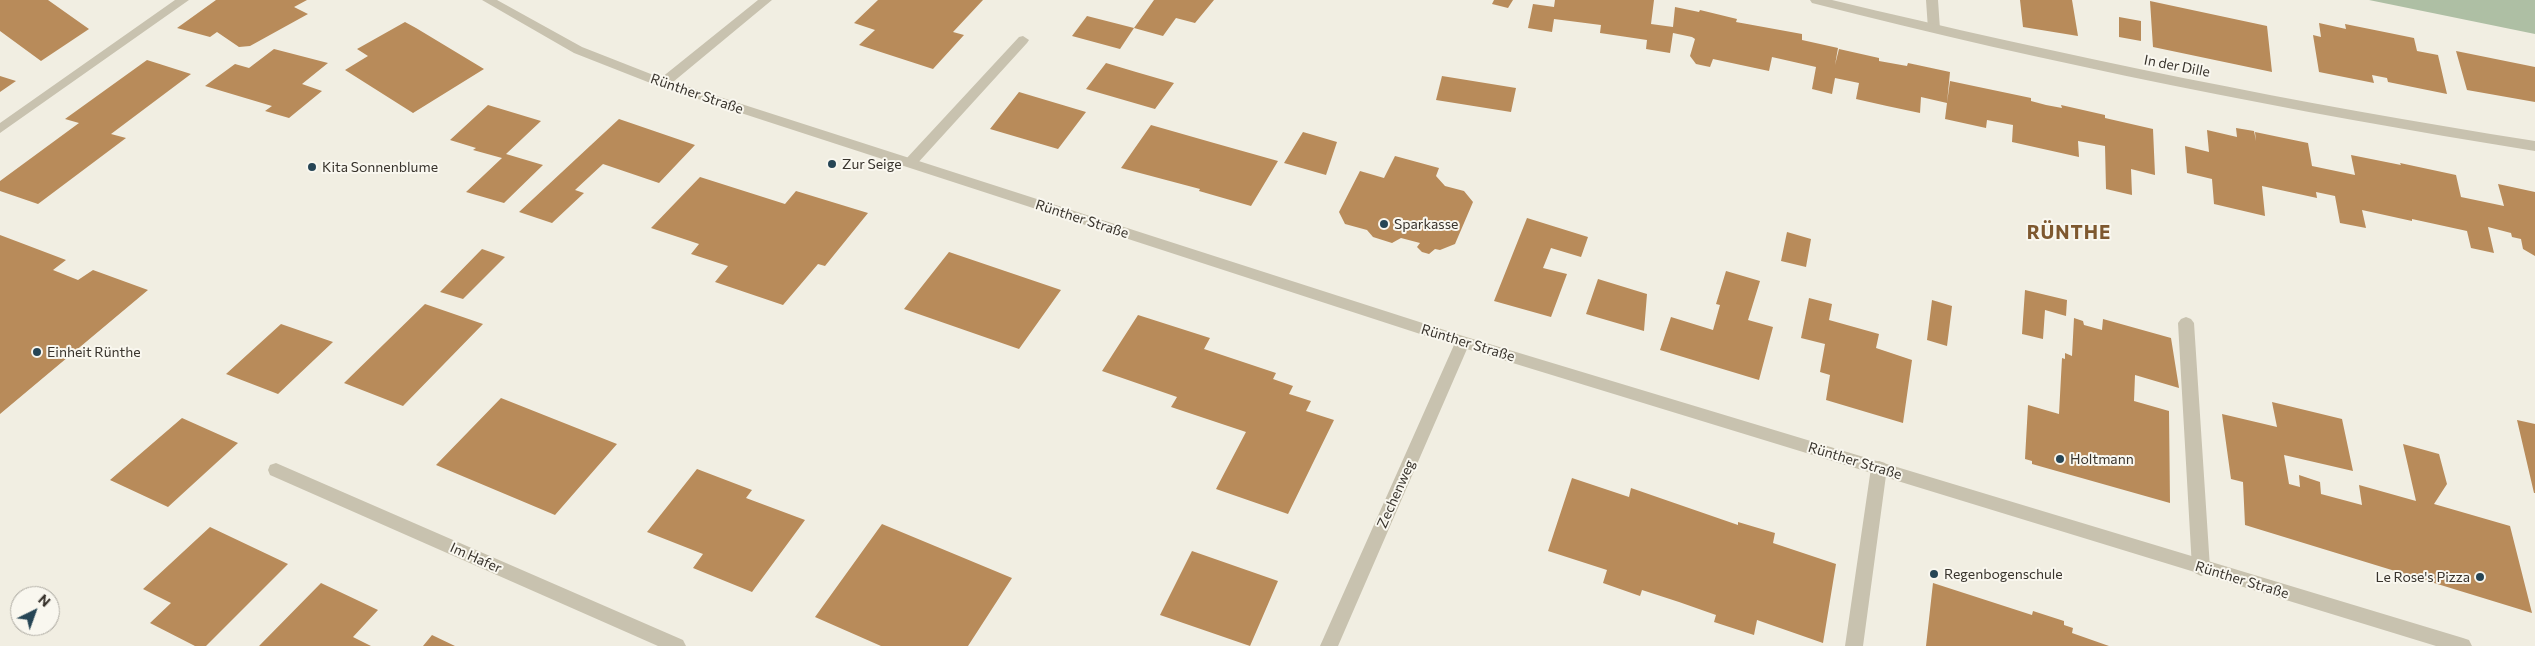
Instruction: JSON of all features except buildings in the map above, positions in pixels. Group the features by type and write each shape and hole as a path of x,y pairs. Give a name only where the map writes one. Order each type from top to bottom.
{"street":[{"path":"0,129 183,0"},
{"name":"Rünther Straße","path":"488,0 578,50 663,83 1463,342 2201,568 2463,646"},
{"path":"663,83 766,0"},
{"name":"In der Dille","path":"1816,0 1934,29 2164,79 2417,128 2535,146"},
{"path":"1932,0 1934,29"},
{"path":"910,163 1023,40"},
{"path":"2186,323 2201,568"},
{"name":"Zechenweg","path":"1330,646 1463,342"},
{"path":"1854,646 1879,468"},
{"name":"Im Hafer","path":"276,470 677,646"}],"green space":[{"path":"2369,0 2535,0 2535,34"}],"place":[{"name":"Zur Seige","path":"832,164"},
{"name":"Kita Sonnenblume","path":"312,167"},
{"name":"Sparkasse","path":"1384,224"},
{"name":"Einheit Rünthe","path":"37,352"},
{"name":"Holtmann","path":"2060,459"},
{"name":"Regenbogenschule","path":"1934,574"},
{"name":"Le Rose's Pizza","path":"2480,577"}],"district":[{"name":"RÜNTHE","path":"2069,233"}]}
